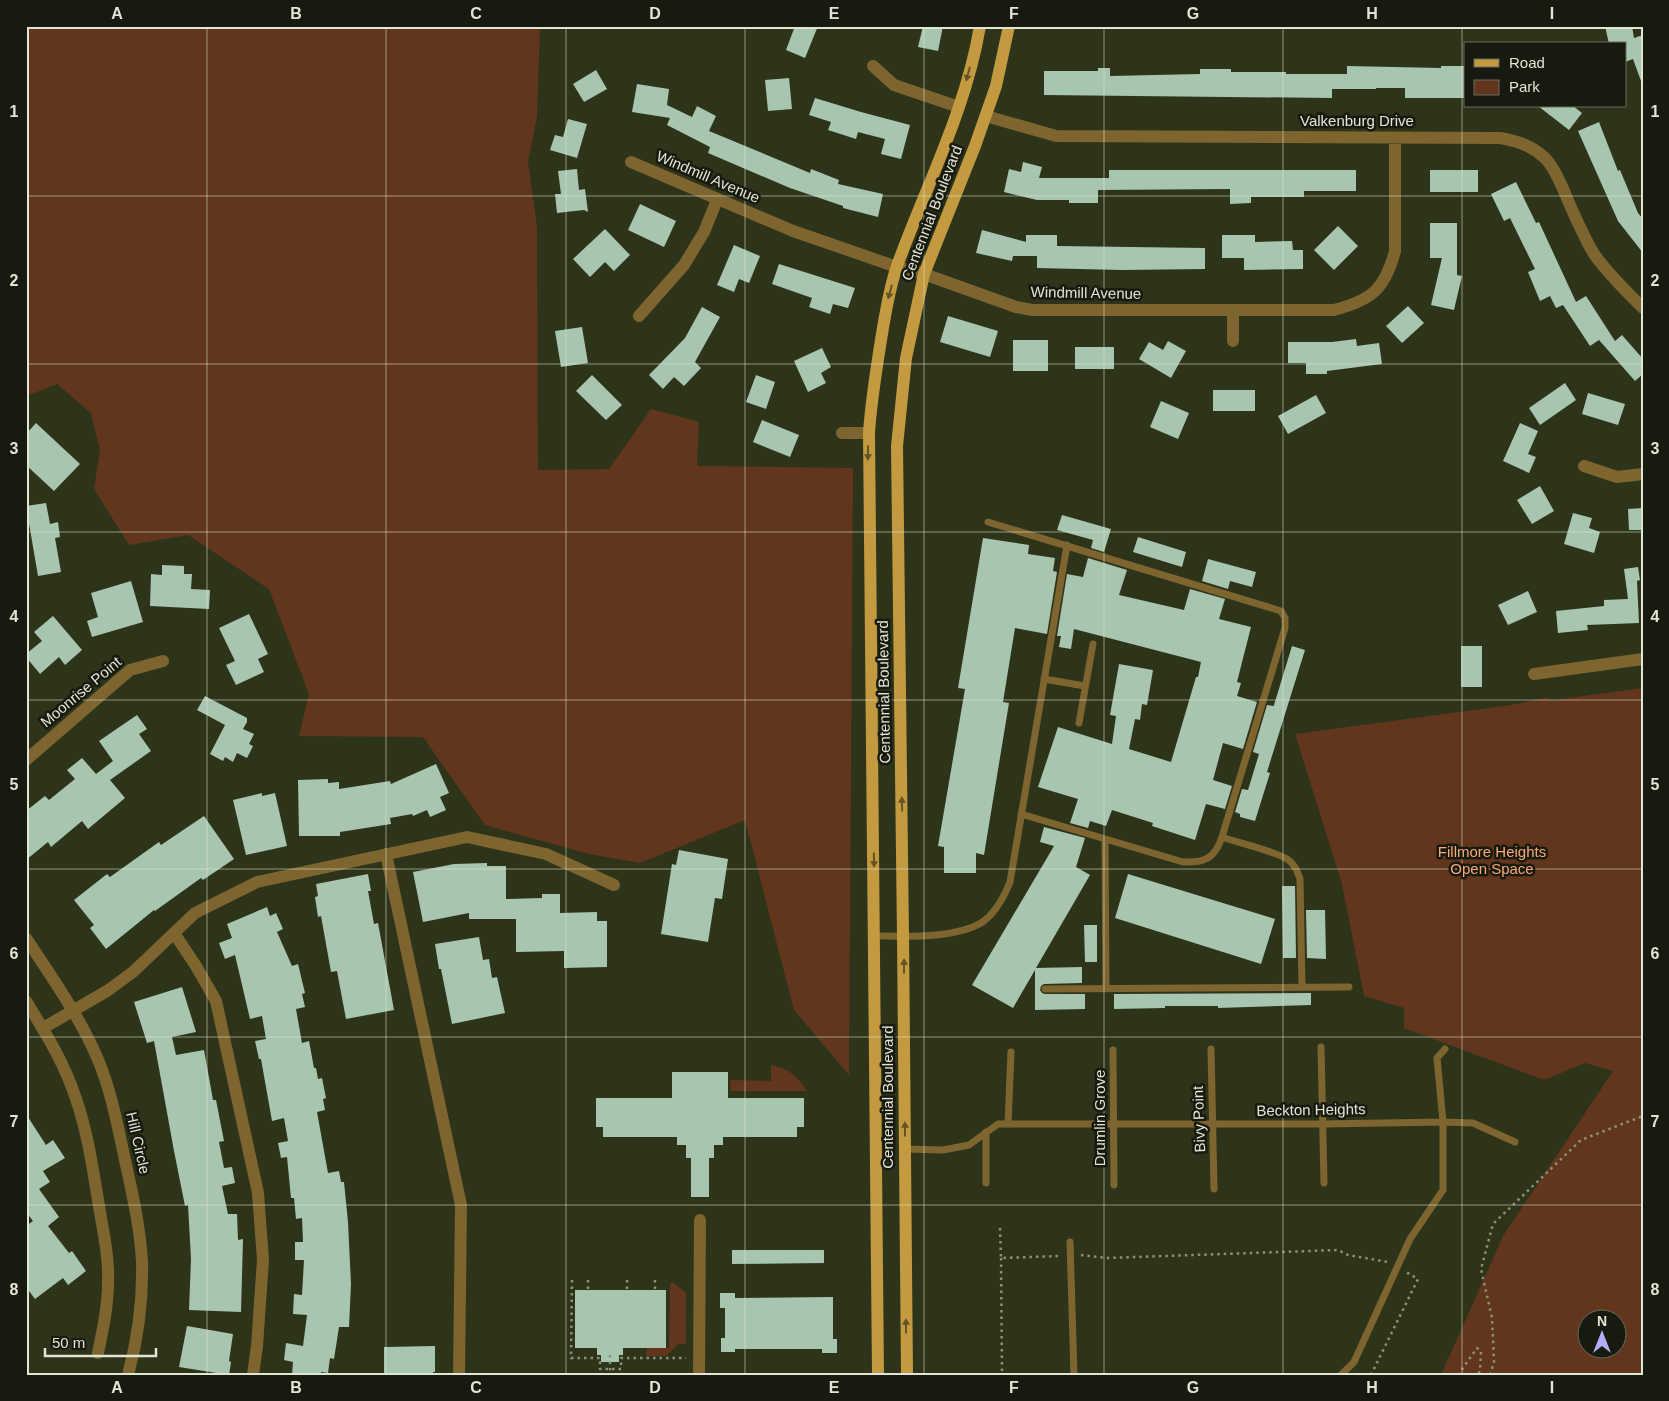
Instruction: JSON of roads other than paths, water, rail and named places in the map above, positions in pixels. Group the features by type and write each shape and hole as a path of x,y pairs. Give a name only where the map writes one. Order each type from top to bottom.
{"main road":[{"name":"Centennial Boulevard","path":"878,1375 869,433 885,314 897,267 939,164 959,107 980,26"},
{"name":"Centennial Boulevard","path":"907,1375 897,446 906,358 924,274 986,116 996,86 1009,26"}],"street":[{"path":"873,66 894,86 959,107"},
{"name":"Valkenburg Drive","path":"986,116 1056,136 1500,138 1518,141 1532,148 1546,159 1555,171 1594,254 1607,271 1643,308"},
{"name":"Windmill Avenue","path":"631,162 792,231 897,267 924,274 1016,307 1032,310 1334,310 1352,305 1368,296 1382,284 1390,269 1395,251 1395,138"},
{"path":"639,316 684,265 704,232 716,200"},
{"path":"1233,341 1234,310"},
{"path":"842,433 869,433"},
{"path":"1584,466 1617,477 1643,474"},
{"path":"1534,674 1643,659"},
{"name":"Moonrise Point","path":"26,760 130,670 163,661"},
{"path":"42,1028 107,991 133,972 195,914 257,882 467,837 546,854 614,885"},
{"path":"386,854 461,1205 459,1375"},
{"path":"174,933 216,1001 258,1193 263,1260 253,1375"},
{"name":"Hill Circle","path":"26,938 72,1010 93,1048 109,1090 133,1195 142,1262 142,1292 134,1352 128,1375"},
{"path":"26,1000 68,1078 76,1099 95,1183 105,1243 108,1280 107,1306 98,1353"},
{"path":"699,1375 700,1220"}],"lane":[{"path":"988,522 1281,611 1285,618 1285,628 1222,838 1218,849 1211,856 1194,863 1183,862 1021,814"},
{"path":"875,936 947,933 966,929 982,922 991,914 1002,899 1010,882 1067,545"},
{"path":"1079,723 1093,644"},
{"path":"1044,679 1086,686"},
{"path":"1222,838 1287,859 1296,867 1300,879 1302,987"},
{"path":"1105,839 1106,989"},
{"path":"1044,989 1349,987"},
{"path":"1321,1047 1324,1183"},
{"name":"Bivy Point","path":"1211,1049 1214,1189"},
{"path":"1341,1375 1354,1362 1410,1239 1443,1190 1443,1122 1437,1058 1445,1049"},
{"name":"Drumlin Grove","path":"1113,1050 1114,1185"},
{"path":"1008,1124 1011,1052"},
{"name":"Beckton Heights","path":"905,1149 943,1150 968,1145 998,1124 1473,1123 1515,1142"},
{"path":"986,1132 986,1183"},
{"path":"1070,1242 1074,1375"}],"park label":[{"name":"Fillmore Heights Open Space","path":"1492,860"}]}
